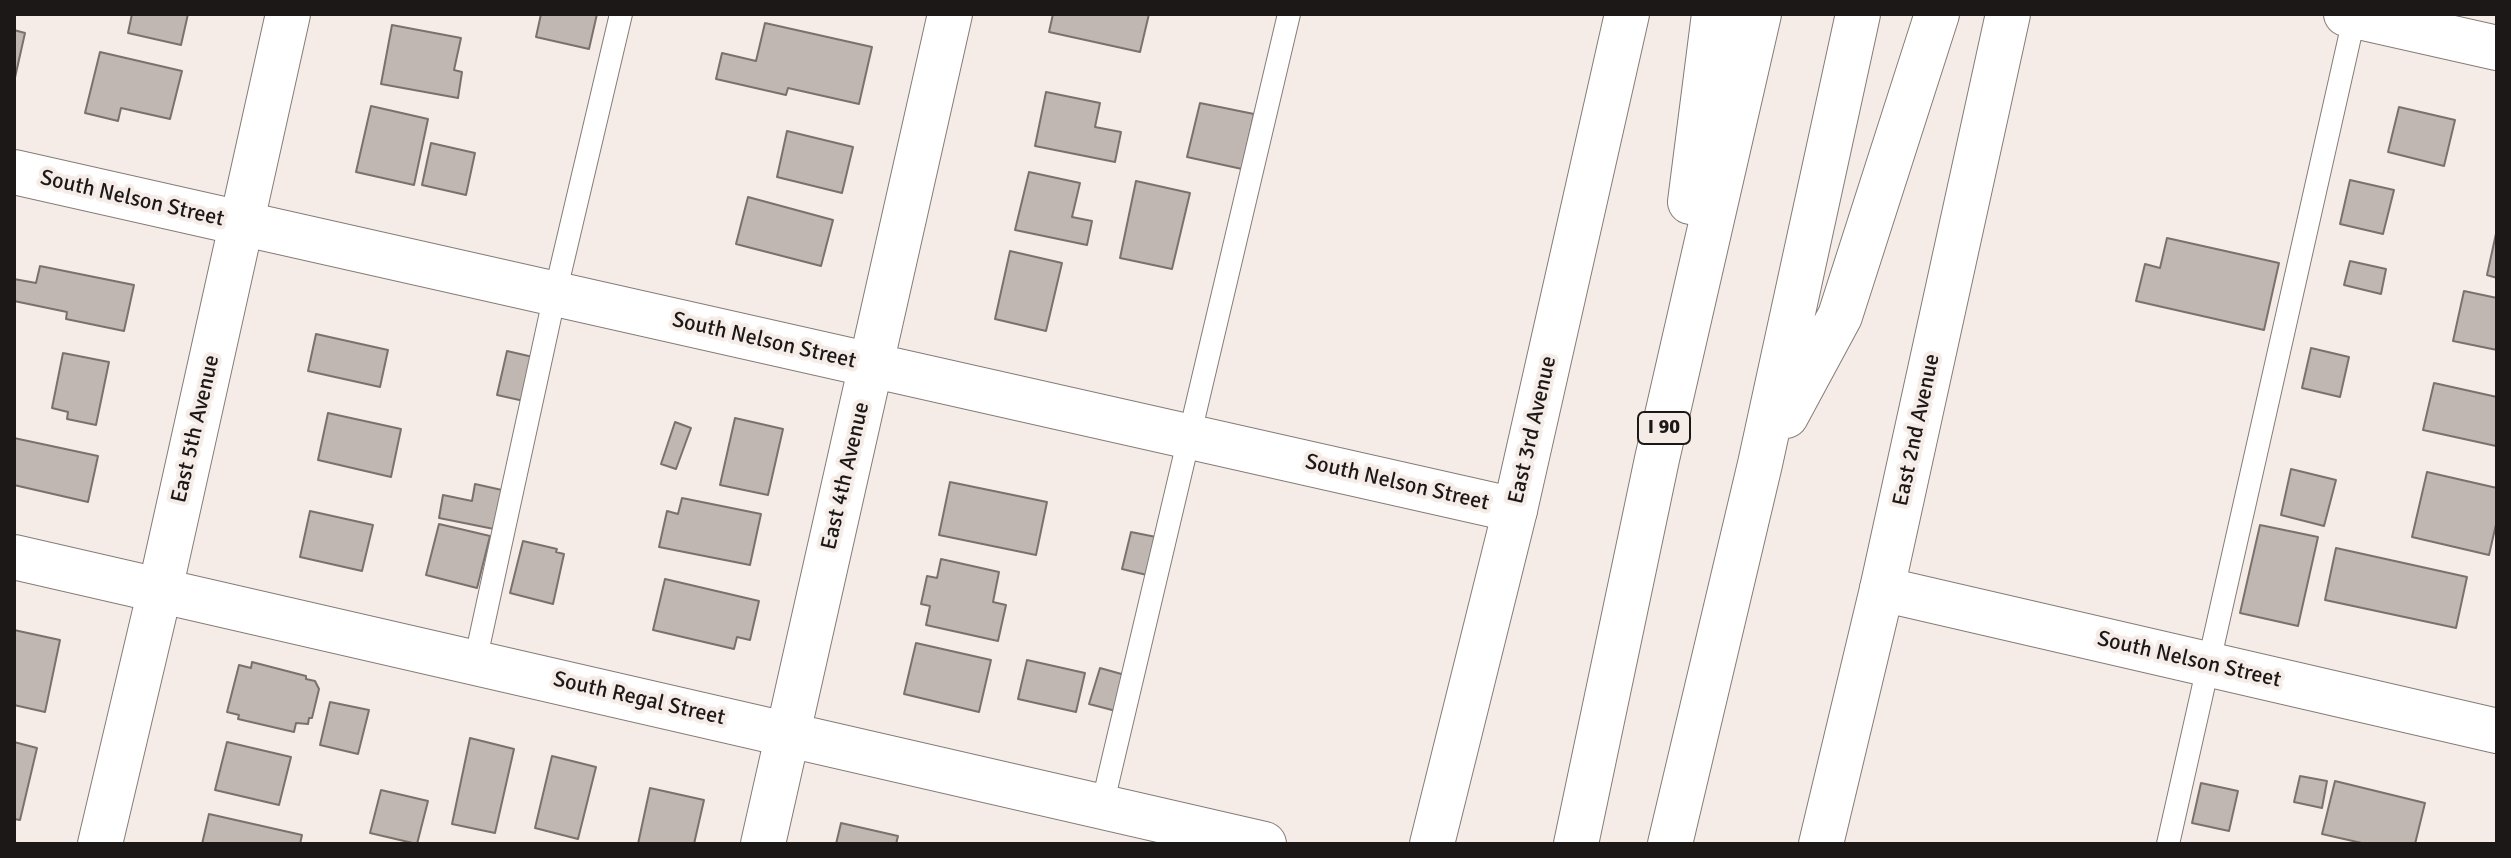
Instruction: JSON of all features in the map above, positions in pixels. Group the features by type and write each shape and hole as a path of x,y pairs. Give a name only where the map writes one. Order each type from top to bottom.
{"main road":[{"name":"East 5th Avenue","path":"100,844 160,590 288,14"},
{"name":"East 4th Avenue","path":"763,844 950,14"},
{"name":"East 3rd Avenue","path":"1432,844 1515,510 1627,14"},
{"path":"1657,459 1714,14"},
{"name":"I 90","path":"1576,844 1657,459 1759,14"},
{"path":"1670,844 1760,464 1858,14"},
{"path":"1760,464 1840,316 1937,14"},
{"name":"East 2nd Avenue","path":"1821,844 1882,589 2008,14"},
{"path":"2352,15 2497,48"},
{"name":"South Nelson Street","path":"14,172 1515,510"},
{"name":"South Regal Street","path":"14,557 1264,844"},
{"name":"South Nelson Street","path":"1882,589 2497,731"}],"lane":[{"path":"475,662 555,294 621,14"},
{"path":"1102,806 1289,14"},
{"path":"2168,844 2352,15"}],"building":[{"path":"132,14 188,14 181,45 128,33"},
{"path":"541,14 597,14 589,49 536,37"},
{"path":"1053,14 1149,14 1140,52 1049,32"},
{"path":"765,23 872,47 859,104 788,88 786,95 716,79 722,53 756,61"},
{"path":"392,25 461,38 454,70 462,72 458,98 381,84"},
{"path":"14,30 25,33 14,82"},
{"path":"100,52 182,71 170,119 121,108 118,121 85,113"},
{"path":"1046,92 1100,103 1095,127 1121,132 1115,162 1035,146"},
{"path":"1200,103 1254,114 1242,169 1187,157"},
{"path":"371,106 428,119 414,185 356,172"},
{"path":"2399,107 2455,120 2444,166 2388,152"},
{"path":"787,131 853,147 842,193 777,177"},
{"path":"431,143 475,153 466,195 422,185"},
{"path":"1029,172 1080,183 1072,217 1092,221 1087,245 1015,230"},
{"path":"2350,180 2394,190 2383,234 2340,224"},
{"path":"1136,181 1190,193 1172,269 1120,258"},
{"path":"748,197 833,220 821,266 736,244"},
{"path":"2497,229 2497,278 2487,275"},
{"path":"2167,238 2279,263 2264,330 2136,301 2145,264 2160,268"},
{"path":"1010,251 1062,263 1046,331 995,319"},
{"path":"2350,261 2386,269 2381,294 2344,285"},
{"path":"40,266 134,285 124,331 66,319 67,312 14,301 14,279 36,283"},
{"path":"2464,291 2497,298 2497,350 2453,341"},
{"path":"316,334 388,350 380,387 308,371"},
{"path":"2311,348 2349,357 2340,397 2302,388"},
{"path":"507,351 533,357 524,401 497,395"},
{"path":"63,353 109,362 96,425 67,419 68,412 52,408"},
{"path":"2434,383 2497,397 2496,446 2423,430"},
{"path":"328,413 401,429 391,477 318,460"},
{"path":"735,418 783,429 768,495 720,485"},
{"path":"675,422 691,428 676,469 661,464"},
{"path":"14,438 98,456 88,502 14,485"},
{"path":"2291,469 2336,480 2324,526 2281,515"},
{"path":"2427,472 2497,488 2497,520 2489,555 2412,537"},
{"path":"950,482 1047,502 1036,555 939,535"},
{"path":"475,484 502,490 494,529 439,518 443,495 472,501"},
{"path":"682,498 761,514 750,565 659,547 667,511 678,514"},
{"path":"310,511 373,525 362,571 300,557"},
{"path":"439,524 490,536 477,588 426,575"},
{"path":"2260,525 2318,537 2298,626 2240,613"},
{"path":"1131,532 1161,538 1151,576 1122,569"},
{"path":"523,541 557,549 556,552 564,554 553,604 510,593"},
{"path":"2336,548 2467,577 2456,628 2325,600"},
{"path":"941,559 999,572 993,602 1006,605 998,641 926,625 930,606 921,604 927,576 937,578"},
{"path":"665,579 759,601 750,640 737,637 734,649 653,630"},
{"path":"14,630 60,640 45,712 14,705"},
{"path":"916,643 991,660 979,712 904,694"},
{"path":"1027,660 1085,673 1076,712 1018,699"},
{"path":"252,662 315,681 319,689 308,724 296,723 294,732 238,719 239,715 227,712 239,665 251,668"},
{"path":"1100,668 1125,675 1116,711 1089,704"},
{"path":"330,702 369,710 358,754 320,745"},
{"path":"470,738 514,749 495,833 452,824"},
{"path":"14,742 37,748 20,820 14,819"},
{"path":"227,742 291,757 279,805 215,790"},
{"path":"552,756 596,767 578,839 535,828"},
{"path":"2300,776 2327,781 2322,808 2294,802"},
{"path":"2335,781 2425,803 2415,844 2366,844 2322,834"},
{"path":"2201,783 2238,791 2229,831 2192,823"},
{"path":"650,788 704,800 694,844 638,844"},
{"path":"381,790 428,801 417,844 370,833"},
{"path":"209,814 302,835 300,844 202,844"},
{"path":"841,823 898,836 896,844 836,844"}]}
